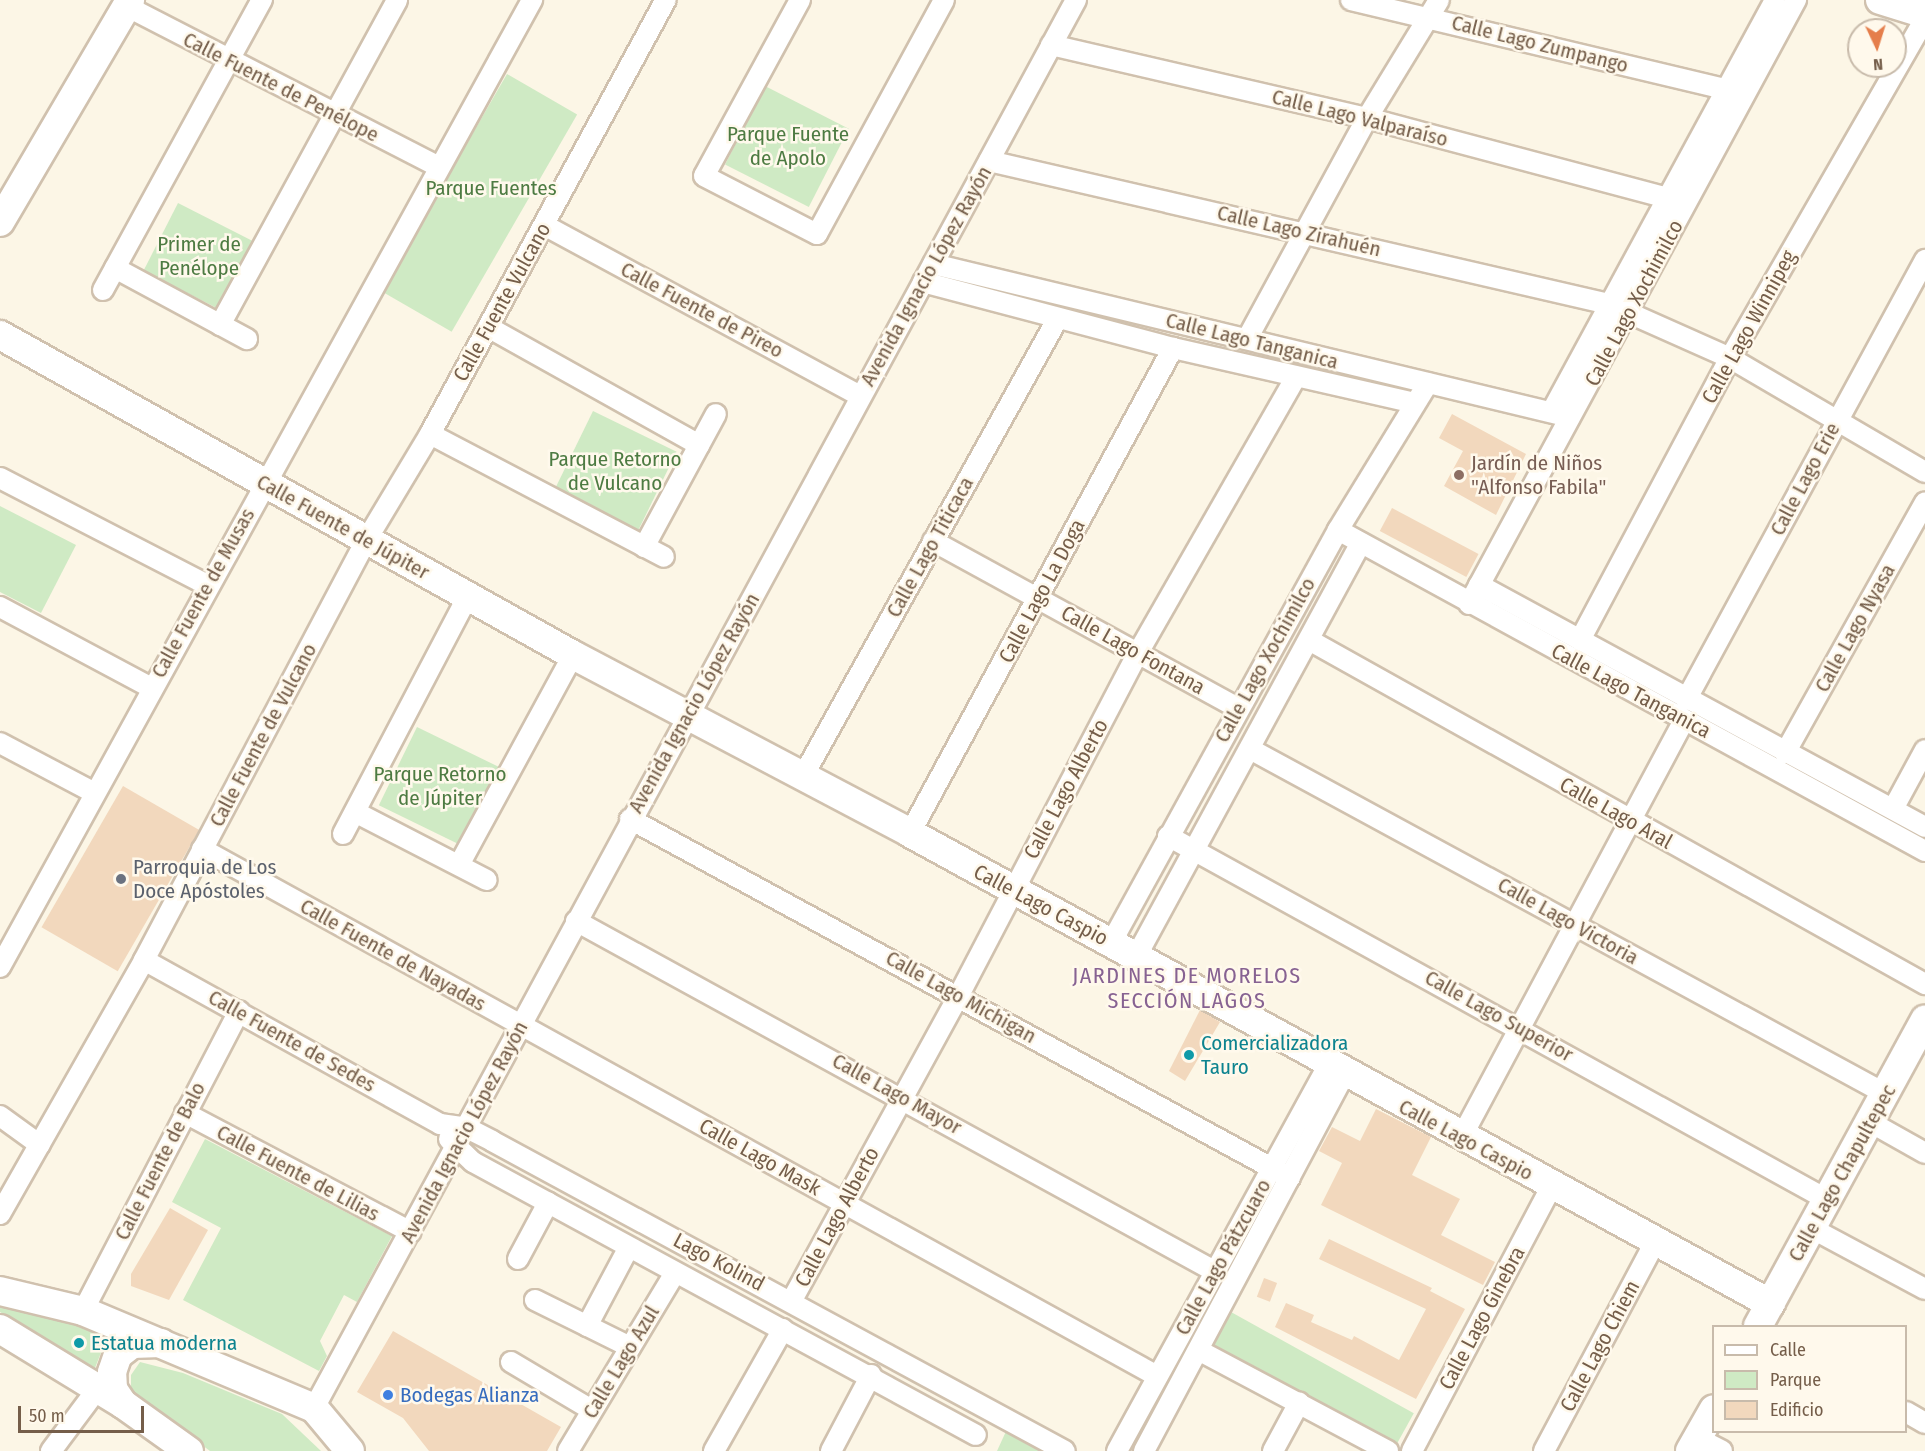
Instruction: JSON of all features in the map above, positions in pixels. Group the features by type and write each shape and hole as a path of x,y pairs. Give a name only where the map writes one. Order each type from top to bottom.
{"street":[{"path":"103,290 262,0"},
{"path":"220,325 332,113 397,0"},
{"name":"Calle Fuente de Musas","path":"0,968 437,166 532,0"},
{"name":"Calle Fuente Vulcano","path":"367,539 430,434 666,0"},
{"path":"800,0 704,176 817,234 944,0"},
{"name":"Avenida Ignacio López Rayón","path":"314,1408 456,1149 630,819 1076,0"},
{"name":"Calle Lago Zumpango","path":"1351,0 1728,90"},
{"path":"1247,339 1367,118 1439,0"},
{"name":"Calle Lago Xochimilco","path":"1469,604 1562,413 1609,304 1728,90 1775,0"},
{"name":"Calle Lago Xochimilco","path":"1562,413 1629,313 1796,0"},
{"path":"1880,0 1925,14"},
{"path":"1,216 128,3"},
{"name":"Calle Fuente de Penélope","path":"128,3 228,62 437,166"},
{"name":"Calle Lago Winnipeg","path":"1580,640 1730,358 1925,19"},
{"name":"Calle Lago Valparaíso","path":"1051,45 1367,118 1668,198"},
{"name":"Calle Lago Zirahuén","path":"989,161 1609,304"},
{"name":"Calle Fuente de Pireo","path":"544,225 860,396"},
{"name":"Calle Lago Erie","path":"1461,1138 1630,822 1685,710 1836,421 1925,260"},
{"name":"Calle Lago Tanganica","path":"933,264 1562,413"},
{"path":"115,268 247,339"},
{"name":"Calle Lago Tanganica","path":"923,282 1173,348 1415,403"},
{"path":"1629,313 1730,358 1925,472"},
{"path":"1144,340 1153,317"},
{"name":"Calle Lago Titicaca","path":"803,776 1058,318"},
{"path":"488,327 699,445"},
{"name":"Calle Fuente de Júpiter","path":"0,336 573,655 688,715"},
{"name":"Calle Lago La Doga","path":"910,833 1173,348"},
{"name":"Calle Lago Alberto","path":"792,1299 959,995 1139,651 1296,377"},
{"name":"Calle Lago Xochimilco","path":"1111,943 1238,708 1338,530 1428,383"},
{"path":"644,547 716,414"},
{"path":"430,434 664,557"},
{"path":"0,478 207,585"},
{"name":"Calle Lago Nyasa","path":"1785,753 1925,503"},
{"name":"Calle Lago Tanganica","path":"1338,530 1469,604 1685,710 1785,753 1925,827"},
{"name":"Calle Fuente de Vulcano","path":"0,1214 144,960 367,539"},
{"name":"Calle Lago Fontana","path":"933,541 1139,651 1238,708"},
{"name":"Calle Lago Xochimilco","path":"1137,957 1361,543"},
{"name":"Calle Lago Tanganica","path":"1479,585 1580,640 1685,710 1925,851"},
{"path":"343,834 468,596"},
{"path":"0,607 152,688"},
{"name":"Calle Lago Aral","path":"1309,640 1630,822 1925,984"},
{"path":"459,865 573,655"},
{"name":"Calle Lago Caspio","path":"688,715 1137,957 1461,1138 1656,1240 1765,1315"},
{"path":"0,743 95,793"},
{"name":"Calle Lago Victoria","path":"1250,749 1886,1094"},
{"path":"1893,809 1925,750"},
{"path":"355,812 487,880"},
{"name":"Calle Lago Michigan","path":"630,819 959,995 1290,1178"},
{"name":"Calle Lago Superior","path":"1168,836 1520,1027 1828,1200"},
{"name":"Calle Fuente de Nayadas","path":"202,849 521,1025"},
{"name":"Calle Lago Mayor","path":"576,921 903,1097 1216,1272"},
{"name":"Calle Fuente de Sedes","path":"144,960 440,1124 467,1128"},
{"name":"Calle Fuente de Balo","path":"83,1311 238,1011"},
{"name":"Calle Lago Chapultepec","path":"1765,1315 1925,1020"},
{"name":"Calle Lago Mask","path":"521,1025 1157,1376"},
{"name":"Calle Lago Pátzcuaro","path":"1117,1451 1272,1168 1337,1068"},
{"name":"Calle Lago Pátzcuaro","path":"1144,1451 1200,1351 1290,1178 1337,1068"},
{"name":"Calle Fuente de Lilias","path":"185,1113 411,1232"},
{"path":"0,1116 40,1145"},
{"path":"1870,1122 1925,1153"},
{"name":"Calle Fuente de Sedes","path":"440,1124 456,1149"},
{"name":"Lago Kolind","path":"467,1128 742,1275 792,1299 1065,1451"},
{"name":"Lago Kolind","path":"456,1149 675,1273 871,1375 972,1443"},
{"name":"Calle Lago Ginebra","path":"1412,1451 1551,1185"},
{"path":"518,1259 548,1203"},
{"path":"1242,1223 1262,1232"},
{"path":"1811,1228 1925,1289"},
{"name":"Calle Lago Chiem","path":"1544,1451 1656,1240"},
{"path":"587,1326 629,1247"},
{"name":"Calle Lago Azul","path":"568,1451 675,1273"},
{"path":"728,1300 742,1275"},
{"path":"0,1291 83,1311 314,1408 350,1451"},
{"path":"535,1300 630,1347"},
{"path":"0,1329 123,1404 189,1451"},
{"path":"714,1451 783,1329"},
{"path":"123,1404 113,1389 112,1372 118,1355 132,1344 166,1344"},
{"path":"1200,1351 1388,1451"},
{"path":"511,1362 592,1410"},
{"path":"831,1451 871,1375"},
{"path":"51,1451 98,1388"},
{"path":"1273,1451 1299,1404"},
{"path":"972,1443 988,1410"},
{"path":"1703,1447 1712,1413"},
{"path":"1907,1413 1925,1423"}],"green space":[{"name":"Parque Fuentes","path":"507,74 577,114 452,332 382,291"},
{"name":"Parque Fuente de Apolo","path":"765,86 849,129 809,207 725,164"},
{"name":"Primer de Penélope","path":"178,203 255,242 220,310 143,271"},
{"name":"Parque Retorno de Vulcano","path":"593,411 677,452 638,531 554,490"},
{"path":"0,506 76,545 41,613 0,592"},
{"name":"Parque Retorno de Júpiter","path":"417,727 501,768 462,846 379,805"},
{"path":"205,1139 392,1236 357,1302 344,1295 320,1341 327,1356 319,1371 183,1300 221,1228 172,1202"},
{"path":"0,1303 121,1339 102,1350 95,1368 0,1312"},
{"path":"1231,1312 1414,1413 1395,1447 1213,1345"},
{"path":"140,1362 183,1373 282,1414 321,1451 210,1451 131,1392 131,1375"},
{"path":"1008,1427 1054,1451 997,1451"}],"building":[{"path":"1452,414 1526,454 1496,515 1444,486 1463,451 1439,438"},
{"path":"1392,508 1479,554 1466,577 1380,531"},
{"name":"Parroquia de Los Doce Apóstoles","path":"123,786 199,830 118,971 42,927"},
{"name":"Comercializadora Tauro","path":"1200,1010 1220,1022 1185,1081 1169,1071"},
{"path":"1376,1109 1431,1137 1412,1175 1460,1199 1441,1235 1495,1262 1483,1285 1321,1205 1342,1163 1319,1151 1332,1127 1360,1141"},
{"path":"170,1208 208,1230 169,1300 131,1286 131,1274"},
{"path":"1329,1239 1432,1288 1430,1291 1465,1309 1416,1399 1275,1327 1286,1303 1314,1315 1311,1322 1352,1340 1354,1336 1399,1360 1426,1309 1319,1259"},
{"path":"1264,1278 1277,1283 1270,1302 1257,1297"},
{"path":"393,1331 561,1427 547,1451 429,1451 403,1418 357,1392"}],"place":[{"name":"Jardín de Niños \"Alfonso Fabila\"","path":"1459,475"},
{"name":"Parroquia de Los Doce Apóstoles","path":"121,879"},
{"name":"Comercializadora Tauro","path":"1189,1055"},
{"name":"Estatua moderna","path":"79,1343"},
{"name":"Bodegas Alianza","path":"388,1395"}],"district":[{"name":"JARDINES DE MORELOS SECCIÓN LAGOS","path":"1187,988"}]}
